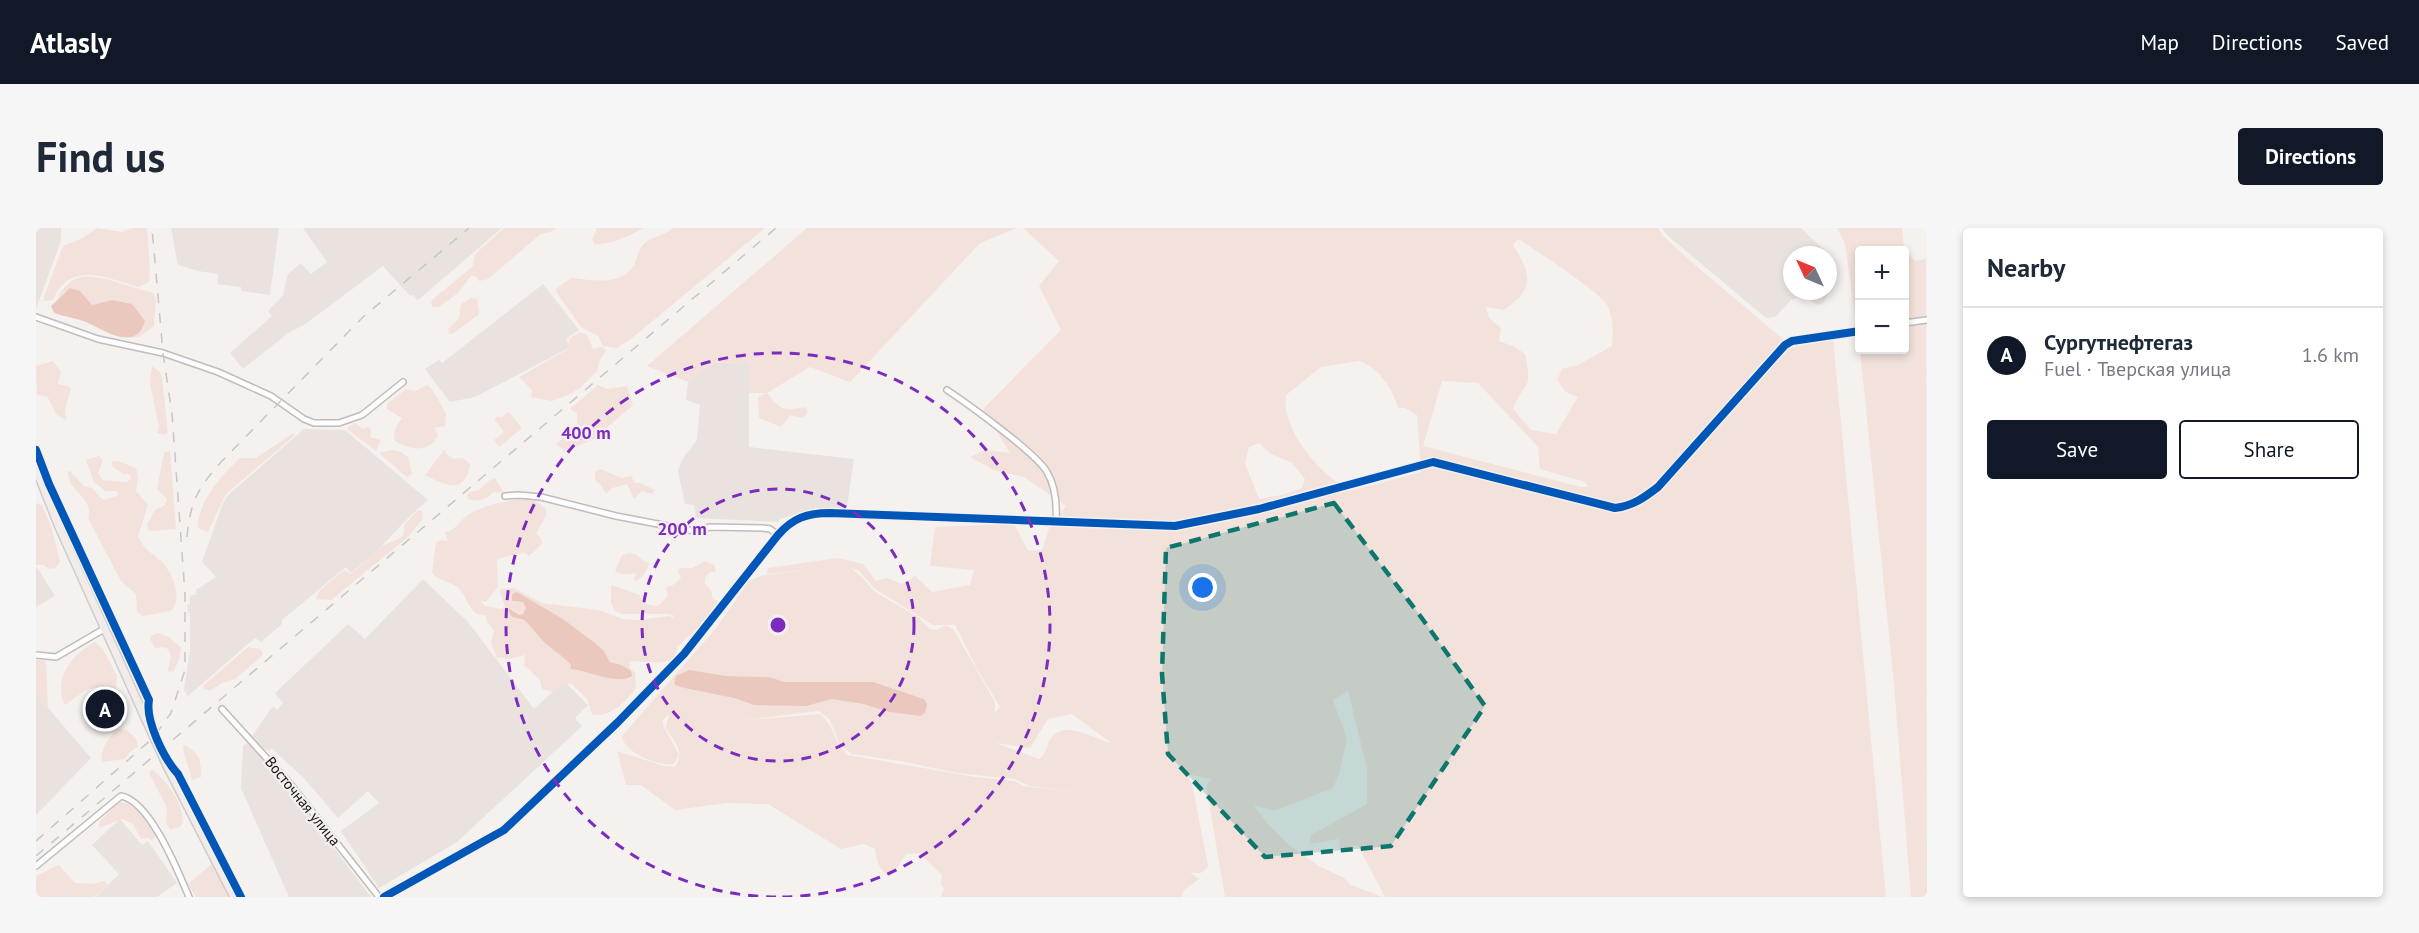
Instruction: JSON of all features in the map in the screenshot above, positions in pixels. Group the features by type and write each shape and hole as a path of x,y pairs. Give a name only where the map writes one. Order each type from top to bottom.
{"main road":[{"path":"36,469 104,629 168,768 234,897"}],"street":[{"path":"36,316 98,339 163,353 219,372 271,396 304,419 314,423 339,423 362,415 404,382"},
{"path":"1909,322 1927,320"},
{"path":"384,897 504,830 617,723 684,654 778,535 792,521 811,513 1155,526 1200,523 1433,462 1615,508 1623,507 1645,497 1658,487 1785,345 1792,341 1855,332"},
{"path":"947,390 1033,457 1046,471 1055,492 1056,521"},
{"path":"505,496 541,497 616,516 694,531 710,527 763,528 770,529 778,535"},
{"path":"36,655 56,657 104,629"},
{"name":"Восточная улица","path":"222,709 292,786 379,897"},
{"path":"36,866 121,796 135,802 147,816 179,873 189,897"}],"highlighted area":[{"path":"1334,503 1485,706 1391,846 1265,857 1168,754 1162,674 1166,548"}],"shaded area":[{"path":"36,228 61,228 61,241 36,309"},
{"path":"97,228 122,232 133,228 147,228 149,282 138,287 102,277 79,276 69,280 60,288 53,300 44,301 63,246 83,238"},
{"path":"171,228 279,228 270,295 241,291 241,287 217,284 218,274 178,265"},
{"path":"303,228 502,228 418,300 413,295 410,296 383,266 304,325 288,333 243,369 230,353 272,316 268,311 283,295 288,274 301,263 311,274 327,262"},
{"path":"504,228 556,228 541,234 488,279 479,281 475,276 471,276 458,293 439,307 433,307 432,300 473,266 475,254"},
{"path":"597,228 644,228 613,242 594,244 592,240"},
{"path":"673,228 765,228 631,339 617,348 603,346 598,336 581,327 556,289 571,278 612,280 626,274 632,268 645,243"},
{"path":"807,228 1017,228 980,243 850,382 810,367 767,393 781,408 804,407 808,410 806,416 802,418 790,415 781,427 759,418 758,398 765,393 749,393 749,362 711,363 688,382 647,366"},
{"path":"1023,228 1658,228 1663,236 1695,265 1792,347 1833,339 1886,897 1385,897 1357,844 1340,853 1339,839 1310,844 1311,835 1367,804 1367,769 1348,691 1333,700 1347,739 1339,774 1333,788 1274,811 1254,805 1268,824 1290,846 1319,866 1344,878 1351,885 1383,897 1225,897 1206,785 1212,779 1187,774 1192,784 1208,866 1200,873 1190,872 1199,879 1183,891 1182,897 941,897 944,889 941,884 942,875 919,853 906,854 890,877 879,865 875,849 864,844 841,849 768,804 727,803 675,810 641,785 626,785 617,751 664,766 675,767 679,755 674,764 651,761 629,748 622,736 717,627 749,581 761,576 806,570 767,574 768,568 838,558 863,564 876,581 886,578 902,584 915,576 932,592 970,585 974,570 930,566 935,527 1014,524 1028,551 1042,550 1050,526 1066,506 1024,477 994,470 970,457 985,450 1010,453 983,409 1061,330 1039,286 1059,261","holes":["1518,239 1551,260 1602,299 1611,315 1612,346 1578,365 1562,369 1557,380 1566,392 1578,397 1556,434 1531,430 1513,409 1528,380 1525,354 1499,341 1501,328 1489,318 1486,307 1504,310 1521,295 1526,287 1524,264 1513,245","1359,361 1378,373 1392,393 1398,408 1405,408 1417,415 1421,472 1350,491 1320,468 1296,437 1286,409 1286,395 1321,367","1442,381 1478,383 1538,447 1540,469 1585,482 1588,487 1423,446","1259,443 1271,454 1292,463 1305,479 1302,488 1282,495 1259,499 1245,463 1249,447","851,568 859,571 875,589 933,625 946,625 936,630 930,629 919,618 874,591","946,625 955,625 1000,707 995,713 995,702 954,630","689,670 727,676 769,677 785,682 873,682 924,699 875,707 832,698 816,703 748,703 734,698","819,711 830,720 840,745 825,718 820,714 746,720","669,714 666,728 675,742 679,755 663,725 663,720","1072,714 1111,743 1080,732 1064,730 1051,738 1044,755 1039,759 996,743 1030,748 1048,719","840,745 852,754 957,773 1015,779 1029,786 1083,793 1023,786 1015,781 975,777 848,755"]},
{"path":"1662,228 1801,228 1820,246 1783,246 1783,300 1791,300 1775,317 1766,318 1667,235"},
{"path":"1837,228 1902,228 1904,246 1855,246 1855,317 1845,244"},
{"path":"1909,254 1915,261 1926,259 1927,897 1911,897 1894,684 1860,354 1909,354"},
{"path":"87,276 106,279 153,293 156,300 154,326 139,337 128,338 136,335 112,300 92,305 80,291 70,288 57,299 69,283"},
{"path":"543,284 579,330 566,339 571,347 475,397 450,402 425,369 439,360 442,363"},
{"path":"70,288 80,291 92,305 112,300 132,304 145,321 141,331 135,336 119,336 54,313 51,306"},
{"path":"472,298 477,299 479,314 454,333 449,334 448,329 459,318 461,304"},
{"path":"1809,300 1825,300 1818,305"},
{"path":"580,332 587,335 593,349 601,347 606,350 597,371 580,388 568,395 552,401 531,397 532,390 519,377 570,348 569,339"},
{"path":"53,361 61,372 58,384 71,389 65,409 66,420 57,415 47,396 37,395 36,366"},
{"path":"749,362 749,447 854,459 847,507 842,510 816,508 780,519 778,522 696,518 694,505 685,504 678,471 683,458 697,440 700,405 686,400 688,382 711,363"},
{"path":"152,366 160,372 162,378 168,433 164,435 157,433 159,427 150,383"},
{"path":"427,385 432,389 446,414 445,426 434,428 438,435 430,445 424,448 412,448 394,440 395,429 402,418 387,409 387,404 406,389 415,391"},
{"path":"598,385 607,389 627,386 633,405 594,439 565,451 556,444 577,426 577,413 570,409"},
{"path":"509,412 522,428 499,447 494,440 504,432 494,419"},
{"path":"356,423 362,429 369,427 370,437 381,440 376,451 348,430 348,427"},
{"path":"304,429 345,430 428,500 351,573 346,567 282,620 282,624 261,642 255,638 188,696 184,690 190,651 190,613 188,613 187,605 190,604 190,596 197,594 196,590 216,577 202,562 223,503 228,495"},
{"path":"295,434 226,494 208,532 198,528 206,499 218,481 240,458 256,458"},
{"path":"445,449 446,454 454,459 463,458 470,464 464,481 459,484 447,484 425,475"},
{"path":"392,450 408,457 412,474 407,477 379,453"},
{"path":"170,451 176,529 149,531 147,525 155,510 165,505 167,499 157,489 164,452"},
{"path":"99,456 103,460 98,473 102,480 127,482 131,479 130,474 123,474 112,466 112,462 118,461 136,468 138,477 136,491 148,505 138,536 145,548 163,563 170,573 176,593 175,606 171,611 143,616 137,612 136,594 121,581 88,518 88,505 69,478 68,471 70,471 84,486 92,488 103,500 117,496 119,493 116,491 105,491 94,482 86,460"},
{"path":"601,469 622,478 631,476 635,483 641,483 655,490 652,494 642,491 634,499 627,484 612,488 606,494 595,480 595,472"},
{"path":"495,478 503,491 501,493 493,492 481,500 467,498 469,492 479,490"},
{"path":"518,499 533,499 546,509 546,516 536,534 541,538 542,544 529,556 524,552 497,559 498,587 486,602 481,601 485,606 502,609 505,606 500,593 501,589 514,588 542,603 598,610 623,619 639,620 669,616 674,618 673,615 667,614 622,614 615,611 611,603 611,585 640,595 646,604 658,606 668,596 666,588 681,578 678,571 680,568 692,568 705,561 714,565 716,572 710,572 705,578 705,584 711,590 713,599 719,601 712,615 677,647 672,659 666,662 630,662 629,667 635,673 636,688 622,703 605,714 592,714 587,699 572,684 565,684 553,692 542,689 540,680 524,665 525,655 508,659 496,657 491,643 494,630 487,622 486,615 475,613 457,587 432,573 436,543 441,540 448,541 445,532 479,509","holes":["517,592 563,619 604,651 610,662 616,663 632,676 630,679 570,669 571,665 542,640 530,626 511,614 509,611 516,615 523,614 526,608 523,602 513,602 512,598"]},
{"path":"36,503 42,505 52,529 60,562 55,568 36,565"},
{"path":"418,510 422,511 423,518 408,537 331,600 316,599 319,591 344,570 351,574 384,545 401,537 404,534 404,525"},
{"path":"629,553 650,563 643,576 636,581 634,579 636,573 622,574 615,571 622,555"},
{"path":"36,566 55,596 36,607"},
{"path":"423,579 468,622 534,709 564,681 588,705 575,718 582,726 457,842 379,888 341,831 379,803 368,791 338,818 303,777 271,748 269,751 264,749 252,736 273,706 277,710 283,703 275,693 348,624 365,639"},
{"path":"517,592 563,619 604,651 610,662 631,671 632,676 627,679 611,678 570,669 571,665 545,643 525,621 511,615 508,608 519,615 523,614 526,608 523,602 512,601 512,594"},
{"path":"158,633 169,637 181,648 179,660 173,672 168,671 171,656 168,649 155,648 150,639 152,635"},
{"path":"95,642 103,649 117,676 116,691 109,691 101,686 86,690 65,705 61,686 67,668 79,653"},
{"path":"248,647 260,649 263,653 261,657 235,679 222,683 210,691 203,688 204,685"},
{"path":"36,660 46,661 48,708 36,694"},
{"path":"689,670 727,676 769,677 785,682 873,682 924,699 927,704 925,713 920,716 832,699 806,706 754,705 674,684 676,676"},
{"path":"36,694 91,758 36,815"},
{"path":"119,729 132,734 138,746 125,759 102,762 102,753 106,744"},
{"path":"249,742 287,786 371,897 289,897 241,788 243,746"},
{"path":"185,745 199,758 201,777 192,780 183,747"},
{"path":"152,769 177,798 182,813 181,826 170,830 166,822 167,808 149,773"},
{"path":"119,802 137,809 156,836 152,841 149,838 141,839 133,824 122,819 99,828 100,821"},
{"path":"120,819 142,845 148,841 177,883 157,897 96,897 119,874 92,845"},
{"path":"213,863 228,897 196,897 188,884"},
{"path":"59,865 75,883 92,884 105,881 108,886 94,897 36,897 36,876"}],"railway":[{"path":"36,841 153,738 171,713 185,670 185,594 172,414 163,353 152,228"},
{"path":"187,537 190,514 197,496 206,480 221,462 363,317 469,228"},
{"path":"36,856 776,228"}],"cycle path":[{"path":"384,897 504,830 617,723 684,654 778,535 789,524 801,518 830,513 1175,526 1259,509 1433,462 1615,508 1621,507 1638,500 1658,487 1785,345 1792,341 1855,332"},
{"path":"36,450 49,484 149,700 150,718 157,739 178,774 241,897"}],"place":[{"name":"Сургутнефтегаз","path":"105,709"}]}
